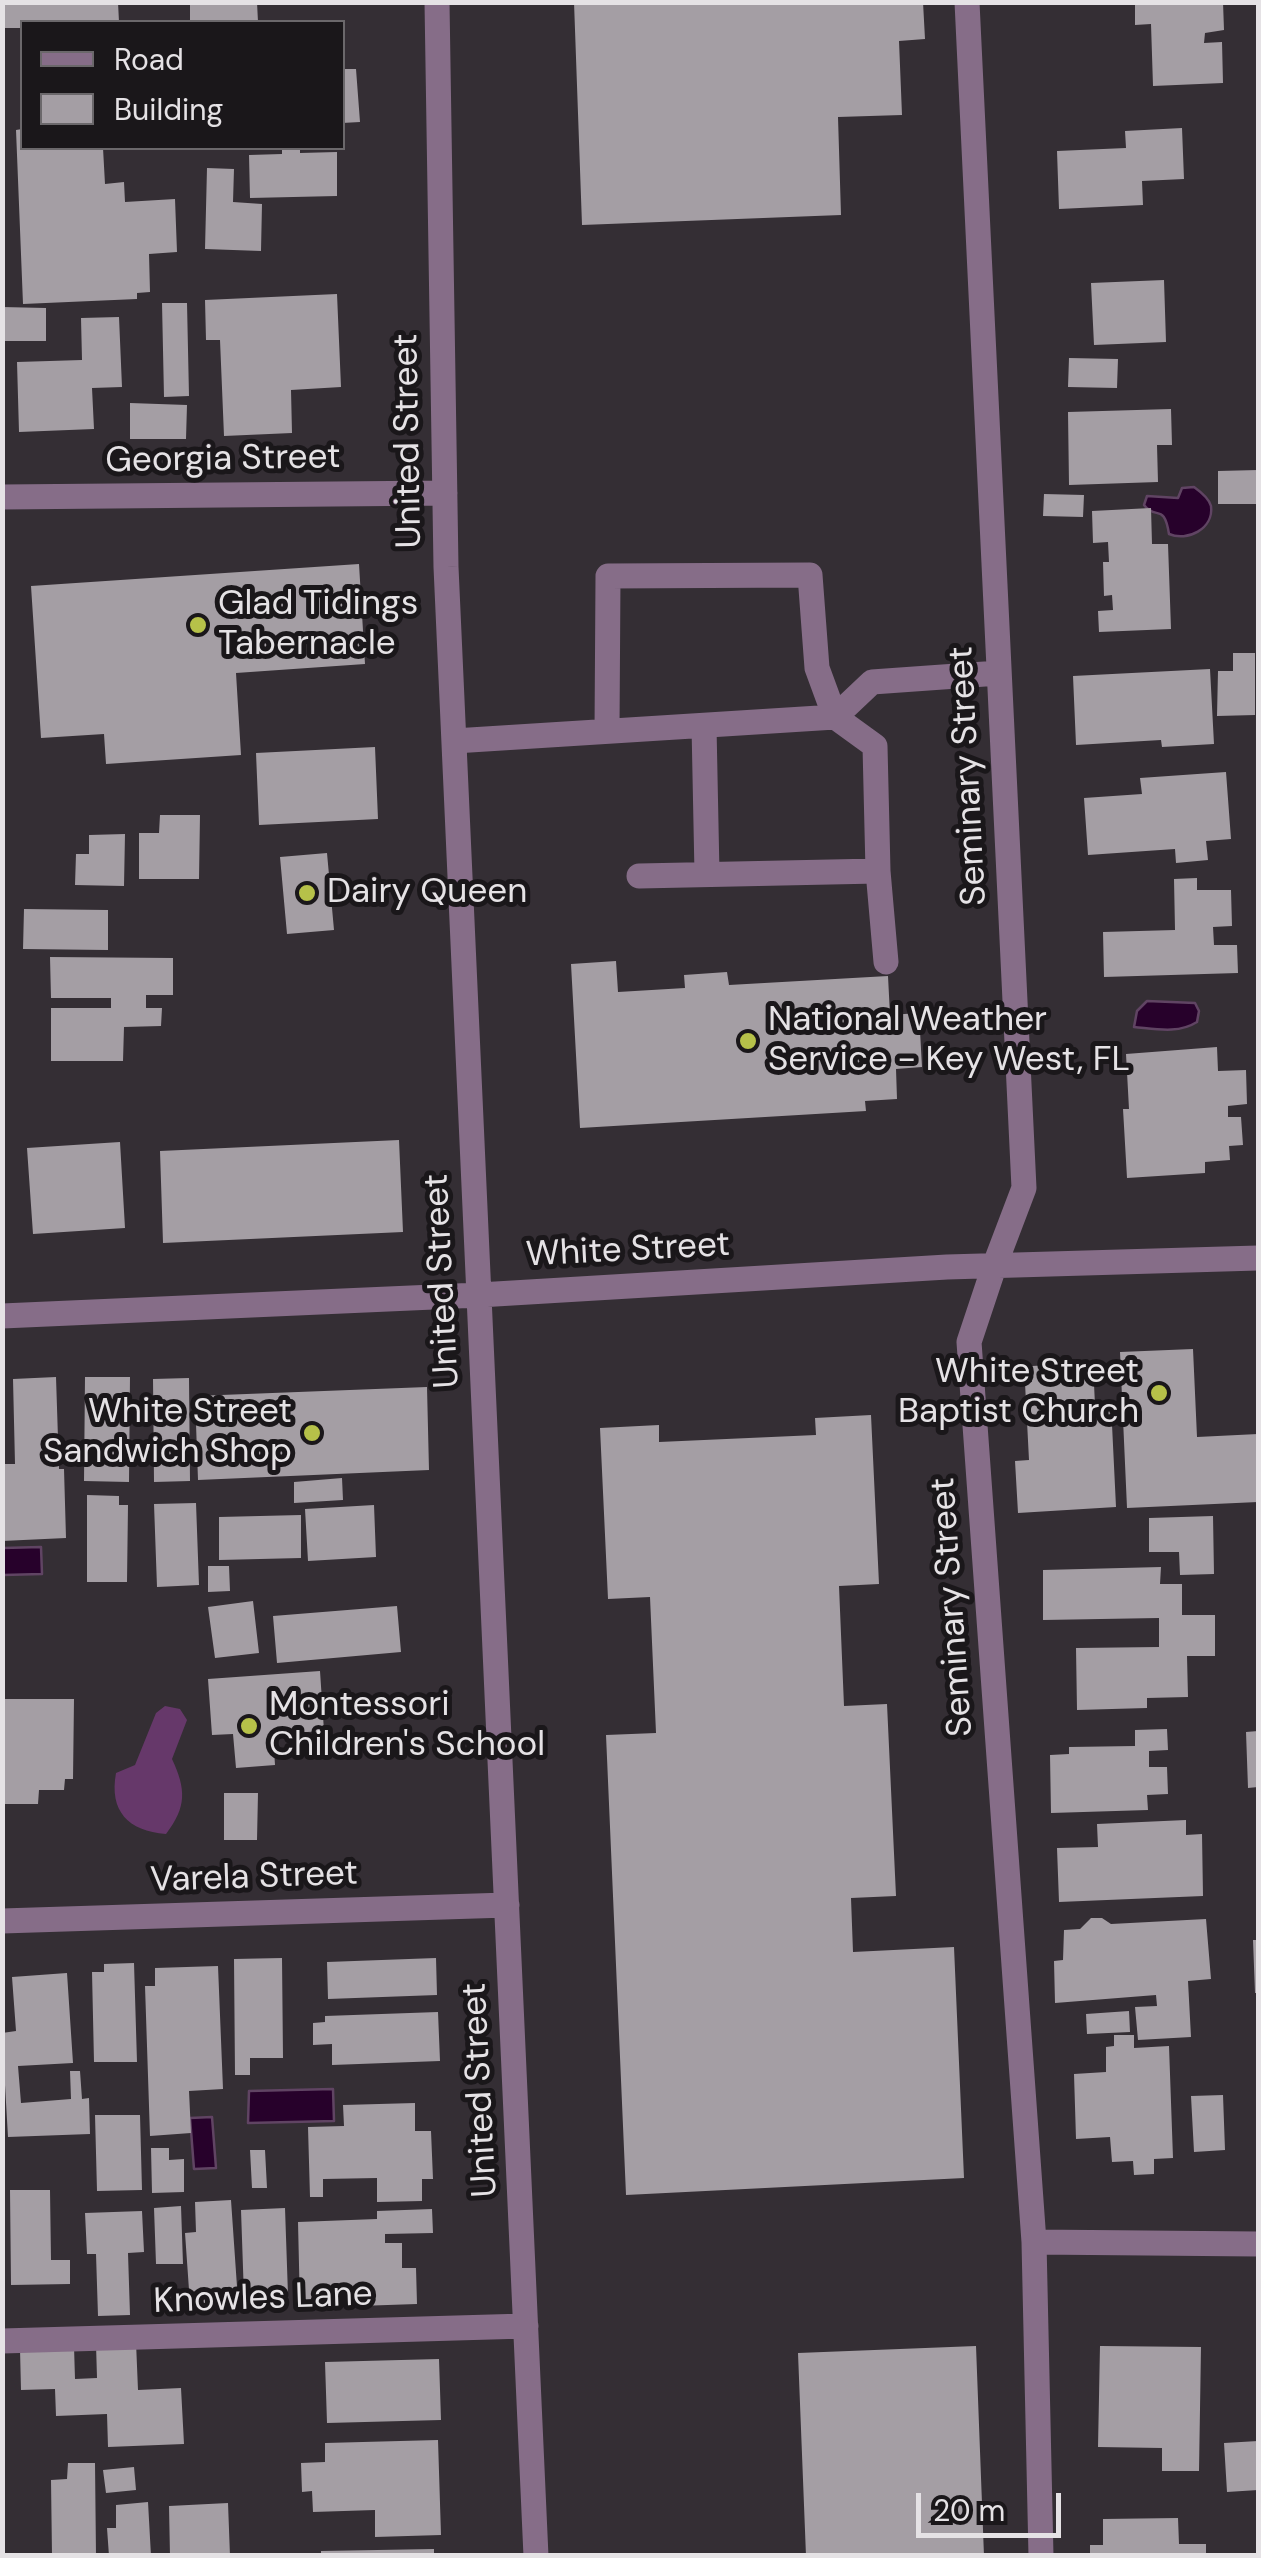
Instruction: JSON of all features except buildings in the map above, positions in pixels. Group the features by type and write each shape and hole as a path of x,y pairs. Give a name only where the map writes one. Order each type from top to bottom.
{"street":[{"name":"United Street","path":"437,2 444,493 536,2556"},
{"name":"Seminary Street","path":"968,2 1024,1188 970,1342 1034,2242 1042,2556"},
{"name":"Georgia Street","path":"2,497 444,493"},
{"path":"608,731 608,576 810,575 817,668 836,717 875,746 878,871 886,962"},
{"path":"454,741 836,717 872,682 999,674"},
{"path":"704,726 707,874"},
{"path":"639,876 878,871"},
{"name":"White Street","path":"2,1316 479,1295 948,1267 1258,1258"},
{"name":"Varela Street","path":"2,1922 507,1905"},
{"path":"1034,2242 1258,2244"},
{"name":"Knowles Lane","path":"2,2342 526,2326"}],"shaded area":[{"path":"1194,487 1210,503 1208,521 1191,535 1169,534 1165,518 1144,505 1147,496 1178,498 1182,488"},
{"path":"1147,1001 1195,1003 1199,1011 1197,1022 1175,1029 1134,1027 1137,1011"},
{"path":"41,1547 42,1574 3,1575 3,1548"},
{"path":"165,1706 180,1709 187,1720 172,1759 182,1789 181,1806 166,1834 141,1829 124,1817 115,1786 116,1773 135,1765 156,1713"},
{"path":"333,2089 334,2121 248,2123 249,2091"},
{"path":"212,2117 216,2168 194,2169 190,2118"}],"place":[{"name":"Glad Tidings Tabernacle","path":"198,625"},
{"name":"Dairy Queen","path":"307,893"},
{"name":"National Weather Service - Key West, FL","path":"748,1041"},
{"name":"White Street Baptist Church","path":"1159,1393"},
{"name":"White Street Sandwich Shop","path":"312,1433"},
{"name":"Montessori Children's School","path":"249,1726"}]}
